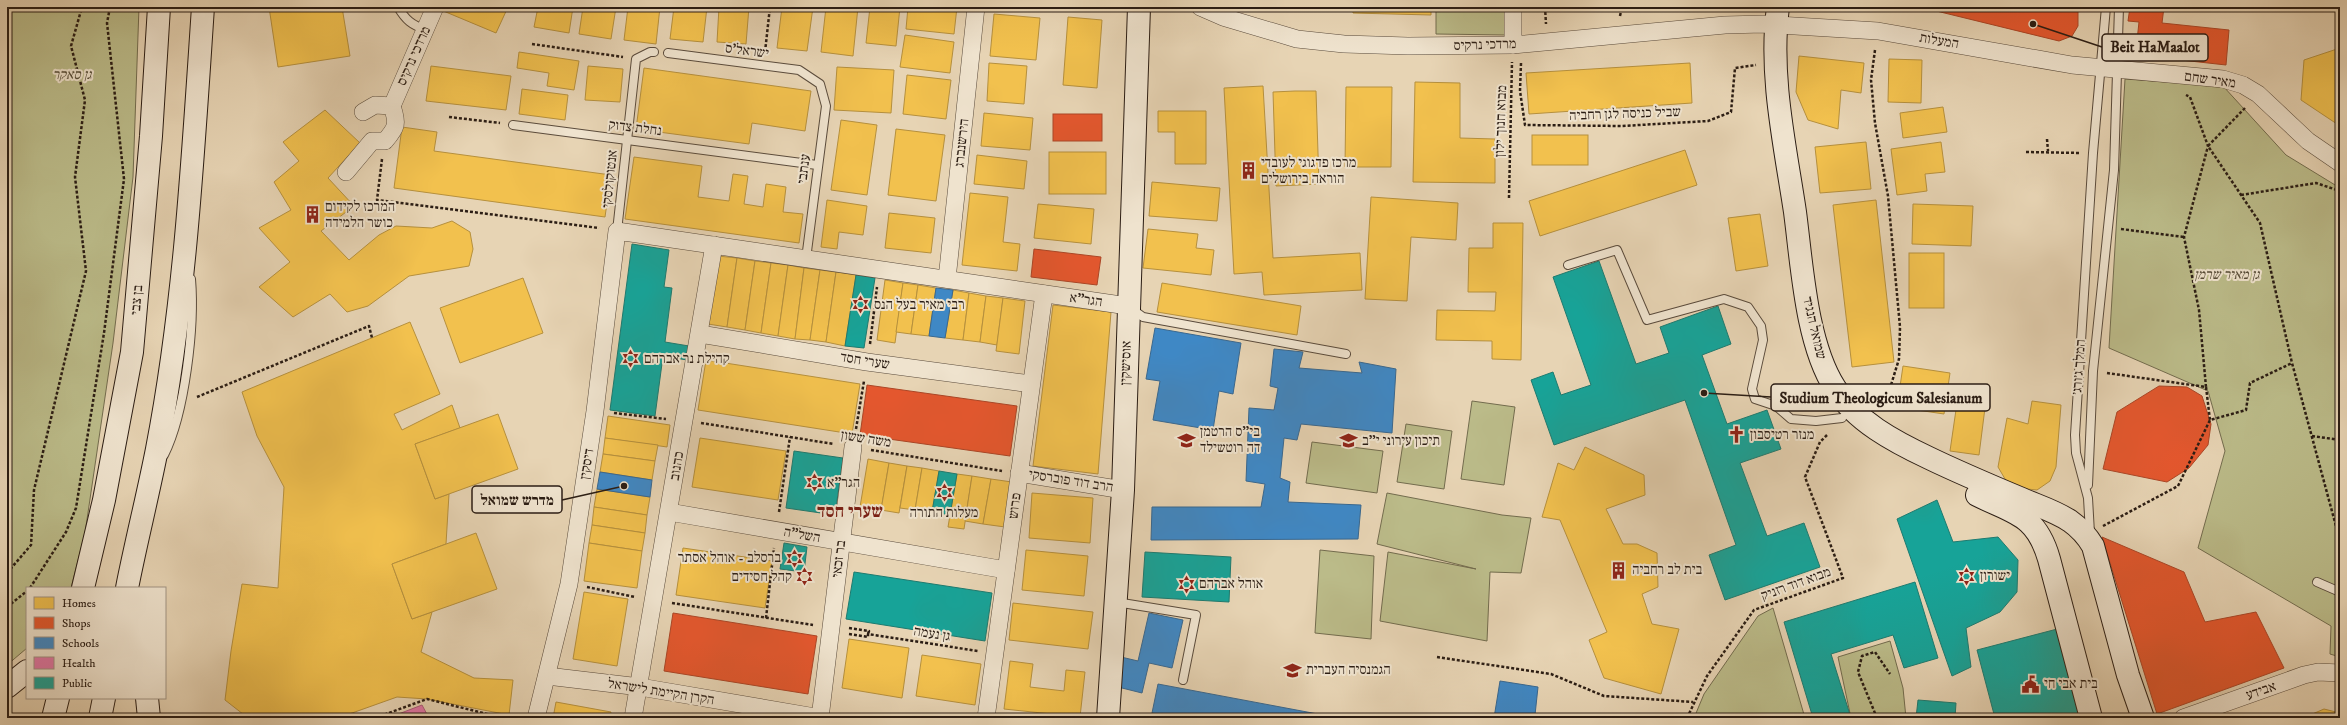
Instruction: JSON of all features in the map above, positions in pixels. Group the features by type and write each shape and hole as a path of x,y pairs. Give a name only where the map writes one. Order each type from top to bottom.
{"street":[{"name":"בן צבי","path":"83,587 104,500 132,352 151,136 158,7"},
{"path":"127,587 157,449 187,235 203,7"},
{"name":"מרדכי נרקיס","path":"392,106 436,7"},
{"name":"הירשנברג","path":"947,279 976,7"},
{"name":"אוסישקין","path":"1108,718 1123,490 1139,7"},
{"name":"מרדכי נרקיס","path":"1200,7 1223,17 1297,39 1344,44 1513,49 1725,25 1771,16"},
{"path":"1513,7 1513,49"},
{"name":"המעלות","path":"1771,16 2108,69"},
{"name":"שמואל הנגיד","path":"1771,16 1762,64 1767,121 1798,326 1812,377 1828,401 1853,429 1885,449 2023,517 2035,526 2040,533 2049,559 2091,718"},
{"name":"שמואל הנגיד","path":"1771,16 1781,112 1806,292 1817,350 1825,372 1835,389 1857,414 1871,425 1928,458 2062,516 2080,529 2091,540"},
{"name":"מאיר שחם","path":"2108,69 2223,79 2243,85 2258,94 2308,141 2340,163"},
{"path":"346,172 372,141 385,141 394,130 397,121 392,106 375,104 363,112"},
{"name":"הגר\"א","path":"617,231 1128,306"},
{"name":"דיסקין","path":"536,718 569,584 595,411 617,231"},
{"name":"כהנוב","path":"633,718 640,687 714,245"},
{"name":"פרוש","path":"986,718 1044,294"},
{"name":"שערי חסד","path":"700,334 867,362 1031,384"},
{"name":"בר זכאי","path":"821,718 853,447"},
{"name":"הרב דוד פוברסקי","path":"1019,473 1123,490"},
{"path":"143,587 145,499"},
{"name":"השל\"ה","path":"669,512 1006,570"},
{"name":"המלך ג׳ורג׳","path":"2091,540 2128,675 2143,718"},
{"path":"7,687 26,672"},
{"name":"אבידע","path":"2183,718 2304,675 2318,672 2340,673"},
{"name":"הקרן הקיימת לישראל","path":"547,676 640,687 781,715 821,718"},
{"path":"53,718 58,699"},
{"path":"100,718 104,699"},
{"path":"147,699 149,718"}],"lane":[{"path":"398,7 403,16 414,26 426,29"},
{"name":"המלך ג׳ורג׳","path":"2091,540 2088,498 2078,464 2075,435 2093,153 2108,69 2106,7"},
{"path":"2088,498 2088,442 2093,371 2109,227 2117,115 2108,69 2119,7"},
{"path":"636,59 650,52 654,52"},
{"name":"ישראל'ס","path":"668,53 799,70 820,84"},
{"name":"אנטוקולסקי","path":"617,231 636,59"},
{"name":"ענתבי","path":"806,259 826,106 820,84"},
{"name":"נחלת צדוק","path":"513,125 818,165"},
{"path":"145,499 170,442 180,404 188,358 192,298 187,235"},
{"path":"1568,265 1617,250 1647,320 1724,299 1748,307 1761,326 1763,340 1752,388 1755,399 1776,406 1791,419 1816,421 1842,418"},
{"path":"1128,306 1143,316 1346,354"},
{"path":"2317,582 2340,592"},
{"path":"1115,602 1196,615 1183,680"}],"path":[{"path":"7,573 31,545 34,490 86,271 75,177 85,100 71,46 82,7"},
{"path":"31,587 66,532 76,508 104,333 124,179 107,23 110,7"},
{"path":"764,66 770,7"},
{"path":"1871,425 1891,385 1898,358 1900,327 1888,196 1875,123 1871,80 1878,32"},
{"path":"532,44 636,59"},
{"name":"שביל כניסה לגן רחביה","path":"1513,49 1520,53 1520,91 1525,125 1567,127 1622,126 1708,121 1731,112 1735,68 1762,64"},
{"name":"מבוא חנוך ילון","path":"1509,198 1513,49"},
{"path":"2184,94 2190,97 2208,146 2260,223 2292,363 2340,541"},
{"path":"2091,540 2178,486 2210,420 2199,310 2184,237 2208,146 2258,94"},
{"path":"449,117 513,125"},
{"path":"2047,138 2048,151"},
{"path":"385,141 377,200 617,231"},
{"path":"2026,152 2048,151 2093,153"},
{"path":"2241,195 2316,184 2340,191"},
{"path":"2109,227 2184,237"},
{"path":"870,340 880,269"},
{"path":"180,404 369,326 372,338"},
{"path":"853,447 867,362"},
{"path":"2210,420 2246,410 2250,383 2292,363"},
{"path":"2093,371 2206,387"},
{"path":"609,412 669,419"},
{"name":"מבוא דוד רזניק","path":"1687,718 1707,676 1754,610 1843,578 1804,477 1820,442 1842,418"},
{"name":"משה ששון","path":"711,425 1019,473"},
{"path":"2312,436 2340,440"},
{"path":"766,618 776,531 790,437"},
{"path":"569,584 654,601 831,628"},
{"path":"7,607 26,593"},
{"name":"גן נעמה","path":"868,634 994,654"},
{"path":"1877,718 1858,672 1862,656 1875,652 1890,674"},
{"path":"1437,657 1551,674 1604,696 1694,702"},
{"path":"375,718 427,699 504,718"}],"green space":[{"name":"גן סאקר","path":"7,7 139,7 133,177 113,343 85,533 71,587 26,587 26,649 7,665"},
{"path":"1436,7 1507,7 1506,35 1436,34"},
{"name":"גן מאיר שרמן","path":"2125,79 2223,86 2286,155 2340,188 2340,657 2330,654 2331,626 2198,548 2225,451 2208,391 2109,348"},
{"path":"1472,401 1515,407 1504,485 1461,479"},
{"path":"1406,424 1452,431 1444,489 1397,482"},
{"path":"1312,442 1383,451 1377,493 1306,483"},
{"path":"1387,493 1502,515 1531,518 1521,573 1490,572 1487,641 1380,621 1388,552 1476,569 1377,544"},
{"path":"1320,550 1374,556 1371,639 1315,633"},
{"path":"1773,608 1805,718 1694,718 1704,694 1758,616"},
{"path":"1890,641 1903,688 1906,718 1851,718 1838,657"}],"building: Homes":[{"path":"269,7 342,7 350,56 278,67"},
{"path":"443,7 508,7 496,33 441,10"},
{"path":"538,7 573,7 569,33 534,27"},
{"path":"583,7 616,7 611,39 579,34"},
{"path":"628,7 660,7 656,44 624,40"},
{"path":"674,7 707,7 703,42 670,39"},
{"path":"719,7 749,7 746,44 717,42"},
{"path":"782,7 813,7 807,51 777,48"},
{"path":"826,7 858,7 853,56 821,52"},
{"path":"870,7 900,7 896,46 866,43"},
{"path":"908,7 957,7 954,34 906,29"},
{"path":"1353,7 1431,7 1431,15 1353,13"},
{"path":"994,14 1040,18 1036,60 990,56"},
{"path":"1068,17 1102,20 1097,88 1063,85"},
{"path":"905,35 954,42 950,73 900,67"},
{"path":"2340,48 2340,126 2301,100 2304,60"},
{"path":"519,52 579,61 574,90 547,86 549,73 517,68"},
{"path":"1799,56 1864,63 1861,93 1841,90 1838,129 1808,120 1796,92"},
{"path":"1889,59 1922,60 1921,103 1888,102"},
{"path":"989,63 1027,66 1024,104 987,101"},
{"path":"1690,63 1692,103 1529,114 1526,73"},
{"path":"431,66 511,76 506,110 426,101"},
{"path":"588,66 623,69 620,102 585,100"},
{"path":"837,67 894,70 891,113 834,110"},
{"path":"644,68 811,91 805,131 752,123 749,144 636,129"},
{"path":"907,75 951,80 946,119 903,114"},
{"path":"1415,82 1460,83 1460,138 1495,139 1495,183 1413,182"},
{"name":"מרכז פדגוגי לעובדי הוראה בירושלים","path":"1263,86 1273,258 1360,253 1362,290 1264,295 1262,272 1234,274 1224,88"},
{"path":"1346,87 1392,87 1391,167 1345,167"},
{"path":"522,89 568,95 565,120 519,114"},
{"path":"1316,91 1319,184 1276,186 1273,92"},
{"path":"1943,107 1947,132 1903,138 1900,113"},
{"name":"המרכז לקידום כושר הלמידה","path":"325,110 360,143 328,178 354,206 321,231 349,260 379,235 396,226 432,228 452,221 470,232 473,249 469,266 409,276 368,306 347,312 330,294 293,317 259,287 290,262 259,228 291,210 274,182 299,161 283,142"},
{"path":"1158,111 1206,111 1206,164 1175,164 1175,132 1158,132"},
{"path":"984,113 1033,118 1030,150 981,146"},
{"path":"841,120 877,125 867,195 831,190"},
{"path":"402,127 437,132 434,151 611,175 605,217 394,188"},
{"path":"896,129 945,135 936,201 888,195"},
{"path":"1532,135 1588,135 1588,165 1532,165"},
{"path":"1866,142 1871,189 1820,193 1815,147"},
{"path":"1941,142 1945,172 1925,174 1927,191 1897,195 1891,149"},
{"path":"1685,150 1697,185 1540,236 1529,201"},
{"path":"1049,152 1106,152 1106,194 1049,194"},
{"path":"977,155 1027,161 1024,189 974,184"},
{"path":"634,157 702,166 698,197 729,201 733,174 748,176 744,204 763,207 766,184 786,187 783,212 803,214 799,243 625,219"},
{"path":"1152,182 1220,188 1217,221 1149,216"},
{"path":"970,193 1008,197 1003,242 1020,244 1017,271 962,265"},
{"path":"1371,197 1458,203 1456,240 1411,237 1407,301 1365,299"},
{"path":"827,200 867,206 863,235 839,232 837,249 821,247"},
{"path":"1876,200 1894,362 1852,367 1833,205"},
{"path":"1038,204 1094,209 1091,244 1034,238"},
{"path":"1913,204 1973,206 1971,246 1912,244"},
{"path":"889,213 935,218 931,253 885,248"},
{"path":"1760,214 1768,266 1736,271 1728,218"},
{"path":"1493,223 1523,223 1521,360 1492,359 1492,341 1436,340 1437,310 1495,311 1496,292 1468,292 1469,248 1493,248"},
{"path":"1148,229 1198,234 1196,248 1214,250 1211,275 1143,268"},
{"path":"1909,253 1944,253 1944,308 1909,308"},
{"path":"718,256 737,258 727,327 708,324"},
{"path":"737,258 755,261 745,330 727,327"},
{"path":"755,261 771,263 761,333 745,330"},
{"path":"771,263 788,265 778,336 761,333"},
{"path":"788,265 804,268 795,339 778,336"},
{"path":"804,268 820,270 810,340 795,339"},
{"path":"820,270 836,272 826,342 810,340"},
{"path":"836,272 856,275 845,346 826,342"},
{"path":"523,278 543,333 460,363 440,308"},
{"path":"885,280 903,283 895,343 877,340"},
{"path":"903,283 918,285 911,334 896,332"},
{"path":"1162,283 1301,306 1297,335 1157,312"},
{"path":"918,285 936,288 929,336 911,334"},
{"path":"953,290 969,293 963,340 945,338"},
{"path":"969,293 986,296 980,342 963,340"},
{"path":"986,296 1003,298 997,345 980,342"},
{"path":"1003,298 1025,301 1019,354 996,351"},
{"path":"1053,305 1111,312 1098,474 1033,466"},
{"path":"410,322 440,394 394,414 402,430 452,405 460,428 415,444 435,499 449,494 446,544 392,564 412,619 432,612 421,652 474,678 513,680 509,715 427,699 397,697 338,718 248,718 225,700 231,651 242,584 278,588 284,487 257,436 242,392"},
{"path":"706,360 860,384 852,434 698,410"},
{"path":"1903,366 1950,373 1944,414 1897,407"},
{"path":"1958,396 1986,400 1979,455 1950,451"},
{"path":"2032,401 2061,405 2056,467 2050,481 2037,490 2017,488 2008,484 1998,467 2007,418 2028,424"},
{"path":"498,414 518,469 435,499 415,444"},
{"path":"608,416 670,425 667,447 605,438"},
{"path":"605,438 658,445 655,461 603,454"},
{"path":"700,438 786,451 778,500 692,487"},
{"name":"בית לב רחביה","path":"1585,447 1644,475 1645,495 1606,509 1623,544 1637,544 1657,553 1658,587 1642,594 1652,624 1679,629 1661,694 1604,678 1589,640 1607,632 1560,520 1542,517 1558,463 1574,470"},
{"path":"603,454 655,461 652,480 600,472"},
{"path":"868,459 889,463 881,510 860,507"},
{"path":"889,463 907,466 899,513 881,510"},
{"path":"907,466 922,468 915,510 900,508"},
{"path":"922,468 939,471 932,512 915,510"},
{"path":"957,474 972,476 964,529 948,527"},
{"path":"972,476 991,479 983,524 965,521"},
{"path":"991,479 1012,482 1005,527 983,524"},
{"path":"597,489 650,497 647,515 594,507"},
{"path":"1032,493 1093,498 1090,543 1029,538"},
{"path":"594,507 647,515 645,533 592,525"},
{"path":"592,525 645,533 642,551 589,543"},
{"path":"476,533 497,589 412,619 392,564"},
{"path":"589,543 642,551 637,588 584,581"},
{"path":"683,548 772,561 765,608 676,595"},
{"path":"1026,550 1088,556 1084,596 1022,590"},
{"path":"584,592 628,599 617,666 573,659"},
{"path":"1013,603 1093,612 1088,649 1009,640"},
{"path":"849,639 909,648 902,698 842,688"},
{"path":"922,655 981,664 975,705 916,696"},
{"path":"1010,661 1033,664 1030,687 1064,691 1066,670 1085,672 1080,717 1004,709"},
{"path":"556,702 611,712 610,718 553,718"},
{"path":"2324,709 2340,713 2340,718 2303,718"}],"building: Shops":[{"path":"1920,7 2078,7 2078,26 2072,36 2059,41"},
{"path":"2130,7 2164,7 2162,23 2229,30 2226,65 2163,58 2164,53 2136,50 2139,22 2128,21"},
{"path":"1053,114 1102,114 1102,141 1053,141"},
{"path":"1034,249 1101,257 1097,285 1031,277"},
{"path":"867,385 1017,406 1010,456 860,435"},
{"path":"2159,386 2187,387 2202,396 2211,424 2208,445 2189,468 2167,482 2103,469 2117,412"},
{"path":"2102,537 2184,572 2205,622 2256,612 2284,668 2157,714"},
{"path":"673,613 817,636 808,694 664,671"}],"building: Schools":[{"path":"936,288 953,290 945,338 929,336"},
{"path":"1155,328 1241,343 1233,394 1219,391 1213,430 1153,420 1160,381 1146,379"},
{"path":"1274,349 1303,352 1299,368 1362,373 1359,362 1396,369 1392,433 1301,424 1297,440 1284,438 1280,478 1290,482 1288,502 1361,505 1358,539 1151,540 1152,507 1261,507 1265,484 1246,481 1249,408 1274,410 1278,388 1270,386"},
{"path":"600,472 652,480 650,497 597,489"},
{"path":"1149,613 1183,620 1172,668 1149,663 1142,693 1114,686 1121,657 1138,661"},
{"path":"1500,681 1538,687 1535,715 1552,718 1494,718"},
{"path":"1158,684 1339,718 1178,718 1152,713"}],"building: Health":[{"path":"422,705 429,718 388,718"}],"building: Public":[{"path":"632,244 669,250 664,287 672,288 665,342 689,346 687,360 663,356 655,416 610,410"},
{"name":"מנזר רטיסבון","path":"1599,261 1636,364 1669,353 1660,327 1718,306 1731,344 1702,355 1727,424 1767,410 1781,449 1740,463 1767,536 1804,523 1820,567 1725,600 1709,555 1736,545 1685,400 1554,445 1531,380 1553,372 1561,395 1591,385 1553,277"},
{"name":"רבי מאיר בעל הנס","path":"856,275 875,278 864,348 845,346"},
{"name":"הגר\"א","path":"794,451 843,458 835,515 786,508"},
{"name":"מעלות התורה","path":"939,471 957,474 950,515 932,512"},
{"name":"ישורון","path":"1937,500 1953,542 1998,537 2018,560 2017,592 2000,612 1966,628 1971,667 1952,676 1897,519"},
{"name":"ברסלב - אוהל אסתר","path":"784,543 807,547 804,572 780,569"},
{"name":"אוהל אברהם","path":"1145,552 1231,557 1229,602 1142,597"},
{"path":"854,572 992,593 985,641 846,619"},
{"path":"1915,582 1938,658 1904,668 1893,635 1831,654 1851,718 1813,718 1784,622"},
{"name":"בית אבי חי","path":"2061,628 2085,718 1995,718 1977,650"},
{"path":"1918,700 1956,703 1955,718 1916,718"}],"place":[{"name":"Beit HaMaalot","path":"2033,24"},
{"name":"מרכז פדגוגי לעובדי הוראה בירושלים","path":"1248,171"},
{"name":"המרכז לקידום כושר הלמידה","path":"312,215"},
{"name":"רבי מאיר בעל הנס","path":"861,305"},
{"name":"קהילת נר אברהם","path":"631,359"},
{"name":"Studium Theologicum Salesianum","path":"1704,393"},
{"name":"מנזר רטיסבון","path":"1737,435"},
{"name":"בי\"ס הרטמן דה רוטשילד","path":"1187,440"},
{"name":"תיכון עירוני י\"ב","path":"1349,441"},
{"name":"הגר\"א","path":"814,483"},
{"name":"מדרש שמואל","path":"624,486"},
{"name":"מעלות התורה","path":"944,493"},
{"name":"ברסלב - אוהל אסתר","path":"794,558"},
{"name":"בית לב רחביה","path":"1619,570"},
{"name":"ישורון","path":"1967,576"},
{"name":"קהל חסידים","path":"805,577"},
{"name":"אוהל אברהם","path":"1186,584"},
{"name":"הגמנסיה העברית","path":"1293,670"},
{"name":"בית אבי חי","path":"2031,684"}],"district":[{"name":"שערי חסד","path":"850,512"}]}
